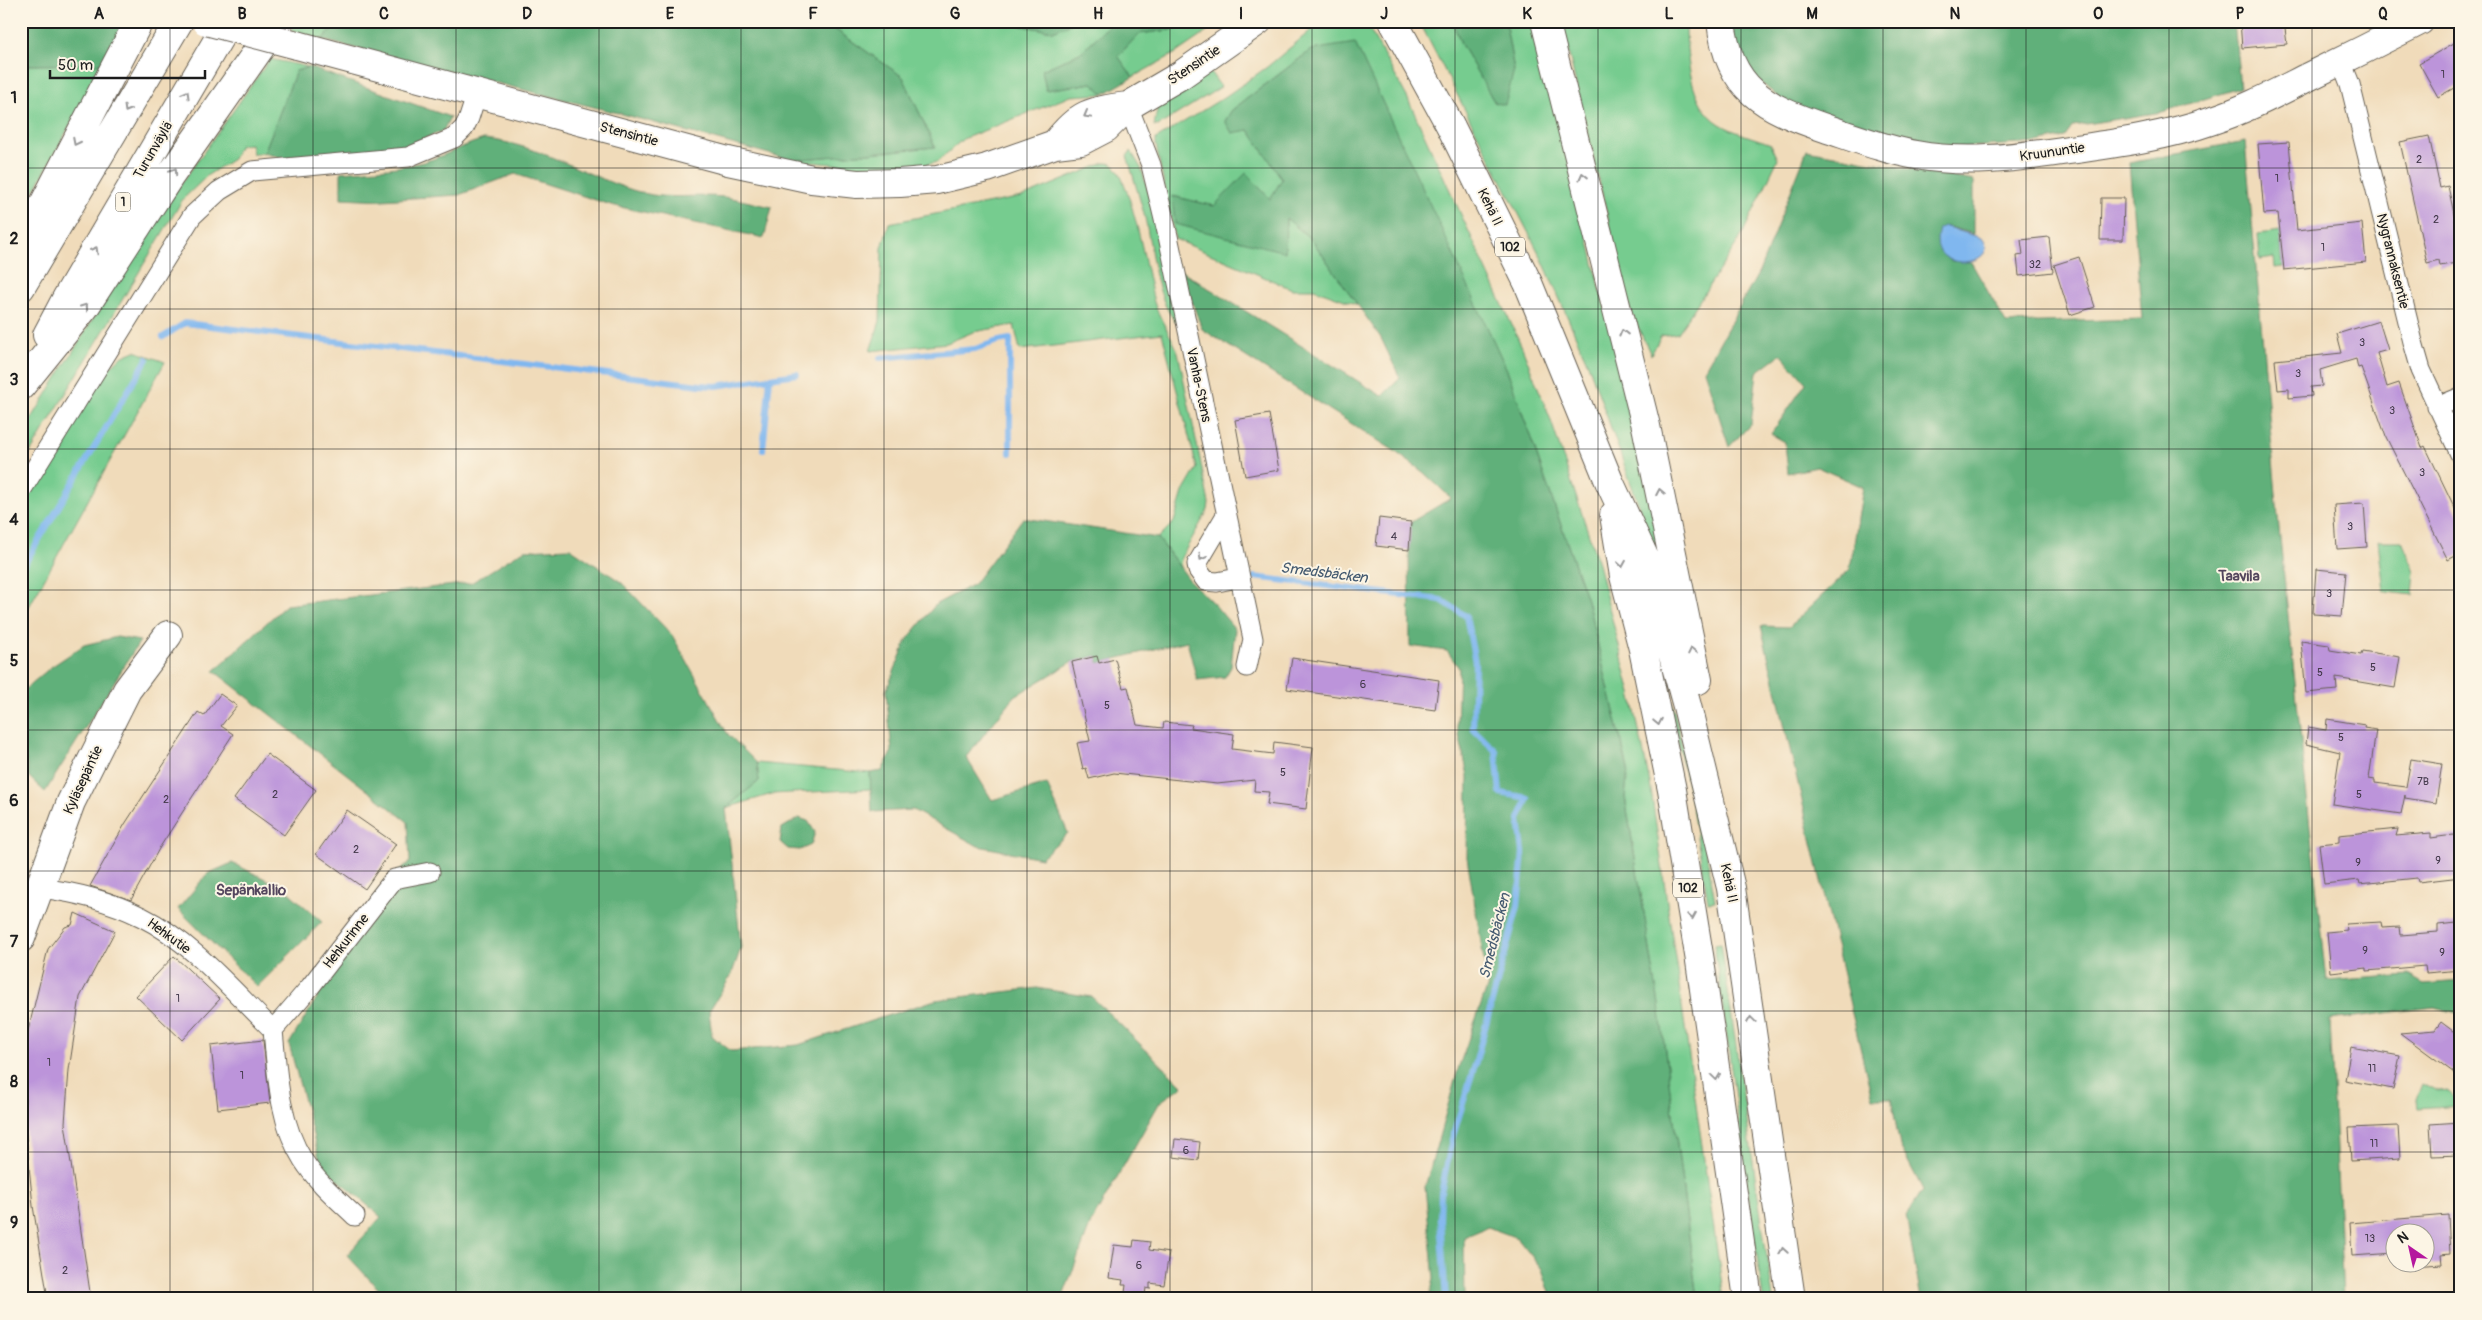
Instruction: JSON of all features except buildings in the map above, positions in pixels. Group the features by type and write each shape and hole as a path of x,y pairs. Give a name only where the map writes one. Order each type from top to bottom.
{"main road":[{"path":"21,248 139,21"},
{"path":"21,287 178,21"},
{"name":"Stensintie","path":"206,21 728,161 812,179 857,184 937,180 987,168 1055,144 1081,141 1106,128 1128,106 1181,75 1258,21"},
{"name":"Turunväylä","path":"21,385 67,297 229,21"},
{"path":"21,385 85,307 170,176 279,21"},
{"name":"Kehä II","path":"1393,21 1450,125 1528,284 1609,481 1648,565 1688,706 1731,888 1791,1299"},
{"path":"1545,21 1646,426 1720,781 1731,888"},
{"name":"Kruununtie","path":"1721,21 1723,42 1741,79 1752,95 1772,107 1810,123 1915,155 1962,160 2005,159 2092,146 2192,127 2248,107 2420,21"},
{"name":"Kehä II","path":"1609,481 1624,576 1643,650 1672,790 1700,961 1748,1299"},
{"name":"Kyläsepäntie","path":"21,938 71,802 127,690 168,635"}],"street":[{"name":"Nygrannaksentie","path":"2341,61 2351,89 2421,370 2461,456"},
{"path":"21,491 192,216 219,191 252,171 408,157 454,138 469,118 477,93"},
{"name":"Vanha-Stens","path":"1128,106 1151,165 1238,578 1253,639 1247,667"},
{"path":"2437,407 2461,397"},
{"path":"1226,515 1197,564 1198,570 1206,581 1217,582 1238,578"},
{"name":"Hehkurinne","path":"272,1030 310,988 394,879 430,872"},
{"name":"Hehkutie","path":"39,888 96,899 143,917 185,945 272,1030"},
{"path":"272,1030 279,1091 293,1140 303,1159 321,1183 356,1216"}],"green space":[{"path":"21,21 127,21 103,64 29,65 21,74"},
{"path":"297,21 338,21 322,40 290,31"},
{"path":"338,21 834,21 836,30 903,77 935,147 791,160 622,114 322,40"},
{"path":"834,21 993,21 1053,31 1077,21 1114,21 1080,53 1042,70 1046,90 1093,83 1104,94 1071,96 963,139 937,162 902,171 791,160 935,147 903,77 836,30"},
{"path":"993,21 1077,21 1053,31"},
{"path":"1114,21 1198,21 1200,26 1139,34 1118,56 1133,77 1104,94 1092,83 1046,90 1042,70 1080,53"},
{"path":"1198,21 1223,21 1176,53 1133,77 1118,56 1138,34 1199,26"},
{"path":"1322,21 1365,21 1407,97 1522,347 1550,418 1596,556 1632,697 1650,783 1724,1299 1697,1299 1659,1005 1625,797 1628,769 1587,600 1508,372 1311,50 1232,110 1225,121 1249,130 1283,179 1270,199 1214,206 1173,196 1285,251 1286,218 1312,240 1358,305 1314,289 1292,289 1175,239 1156,139 1226,96 1267,67"},
{"path":"1419,21 1452,21 1462,46 1495,103 1514,70 1505,21 1530,21 1567,149 1666,565 1661,567 1588,364 1542,259"},
{"path":"1452,21 1505,21 1514,70 1505,105 1495,103 1462,46"},
{"path":"1561,21 1686,21 1691,78 1702,105 1720,124 1771,144 1778,159 1741,237 1678,333 1661,336 1651,355 1630,310"},
{"path":"1730,21 2234,21 2240,88 2162,112 2073,126 2065,137 2037,143 1932,149 1784,102 1739,64"},
{"path":"1355,43 1508,372 1587,600 1628,769 1625,797 1659,1005 1697,1299 1552,1299 1542,1269 1517,1238 1488,1227 1464,1237 1465,1299 1429,1299 1434,1279 1425,1187 1459,1066 1488,985 1467,857 1468,776 1457,725 1459,668 1447,651 1410,646 1409,550 1411,522 1451,498 1423,472 1393,450 1202,329 1181,271 1382,396 1400,378 1381,338 1312,240 1286,218 1285,252 1175,224 1172,196 1214,206 1246,173 1270,199 1282,179 1249,130 1232,133 1225,121 1232,110 1311,50"},
{"path":"270,59 309,67 296,71 264,153 253,154 251,144 240,145 233,159 208,175 183,199 21,468 21,436 144,236"},
{"path":"103,64 21,215 21,74 29,65"},
{"path":"309,67 450,117 443,131 396,150 290,160 264,153 296,71"},
{"path":"1211,73 1221,87 1158,126 1154,126 1158,104 1180,88"},
{"path":"484,139 505,142 525,148 623,187 643,193 673,197 724,197 772,207 764,238 611,205 515,174 459,195 382,200 341,198 341,172 411,165 440,157"},
{"path":"2245,141 2279,528 2326,981 2409,975 2425,984 2461,981 2461,1014 2434,1007 2330,1020 2343,1299 1921,1299 1906,1216 1923,1190 1900,1146 1891,1098 1872,1098 1761,626 1789,627 1850,569 1863,487 1817,467 1788,473 1785,442 1771,434 1806,383 1781,354 1757,372 1751,424 1729,447 1704,370 1759,272 1807,150 1974,181 1974,234 1946,226 1944,256 1952,261 1971,262 2006,323 2142,319 2129,163"},
{"path":"1131,151 1141,168 1150,197 1179,321 1175,321 1168,311 1155,272 1145,218 1127,156"},
{"path":"1104,163 1112,164 1119,172 1125,187 1132,206 1154,302 1178,352 1209,503 1208,510 1181,558 1180,567 1158,538 1174,522 1183,492 1197,468 1162,333 1020,350 1014,325 973,332 947,343 870,351 880,321 882,248 889,223 1022,197"},
{"path":"2280,231 2283,267 2275,268 2274,258 2260,260 2258,234"},
{"path":"135,351 165,362 21,621 21,506 106,371 121,357"},
{"path":"1023,518 1158,538 1191,582 1214,604 1235,629 1231,667 1225,677 1197,680 1187,641 1099,663 1097,656 1072,662 1015,696 966,757 992,800 1047,784 1068,833 1041,858 978,846 913,810 872,812 870,773 882,771 892,751 886,691 907,640 936,604 974,584"},
{"path":"2378,541 2402,541 2415,572 2413,595 2384,590"},
{"path":"570,548 621,582 672,635 727,733 757,763 759,781 726,808 741,948 731,976 709,1011 712,1036 731,1051 798,1045 935,1000 1037,988 1092,997 1183,1086 1160,1102 1091,1223 1062,1299 382,1299 384,1295 347,1255 381,1217 321,1165 289,1044 390,877 410,862 408,822 214,671 286,605 471,583 524,550"},
{"path":"1649,606 1703,832 1715,901 1708,902 1690,796 1648,609"},
{"path":"117,637 140,641 45,792 29,777 24,750 24,690 51,667 84,645"},
{"path":"757,763 870,773 871,789 772,794 726,808 759,781"},
{"path":"799,818 808,821 815,832 811,845 800,850 788,849 780,842 782,828"},
{"path":"232,863 284,888 322,922 257,987 178,909 207,874"},
{"path":"1721,943 1773,1299 1763,1299 1714,944"},
{"path":"2422,1084 2437,1092 2449,1091 2457,1099 2461,1099 2461,1105 2417,1108 2416,1099"}],"water":[{"path":"1943,226 1982,238 1986,248 1982,255 1974,260 1963,262 1952,260 1942,255 1937,244 1939,229"}],"waterway":[{"path":"163,337 185,323 716,386 797,374"},
{"path":"880,358 975,349 1010,339 1010,453"},
{"path":"21,570 147,359"},
{"path":"763,450 770,378"},
{"name":"Smedsbäcken","path":"1254,577 1441,600 1466,616 1475,662 1473,729 1496,751 1500,793 1528,798 1519,819 1523,852 1518,906 1476,1061 1452,1139 1441,1193 1440,1220 1446,1299"}],"district":[{"name":"Taavila","path":"2239,576"},
{"name":"Sepänkallio","path":"251,890"}]}
